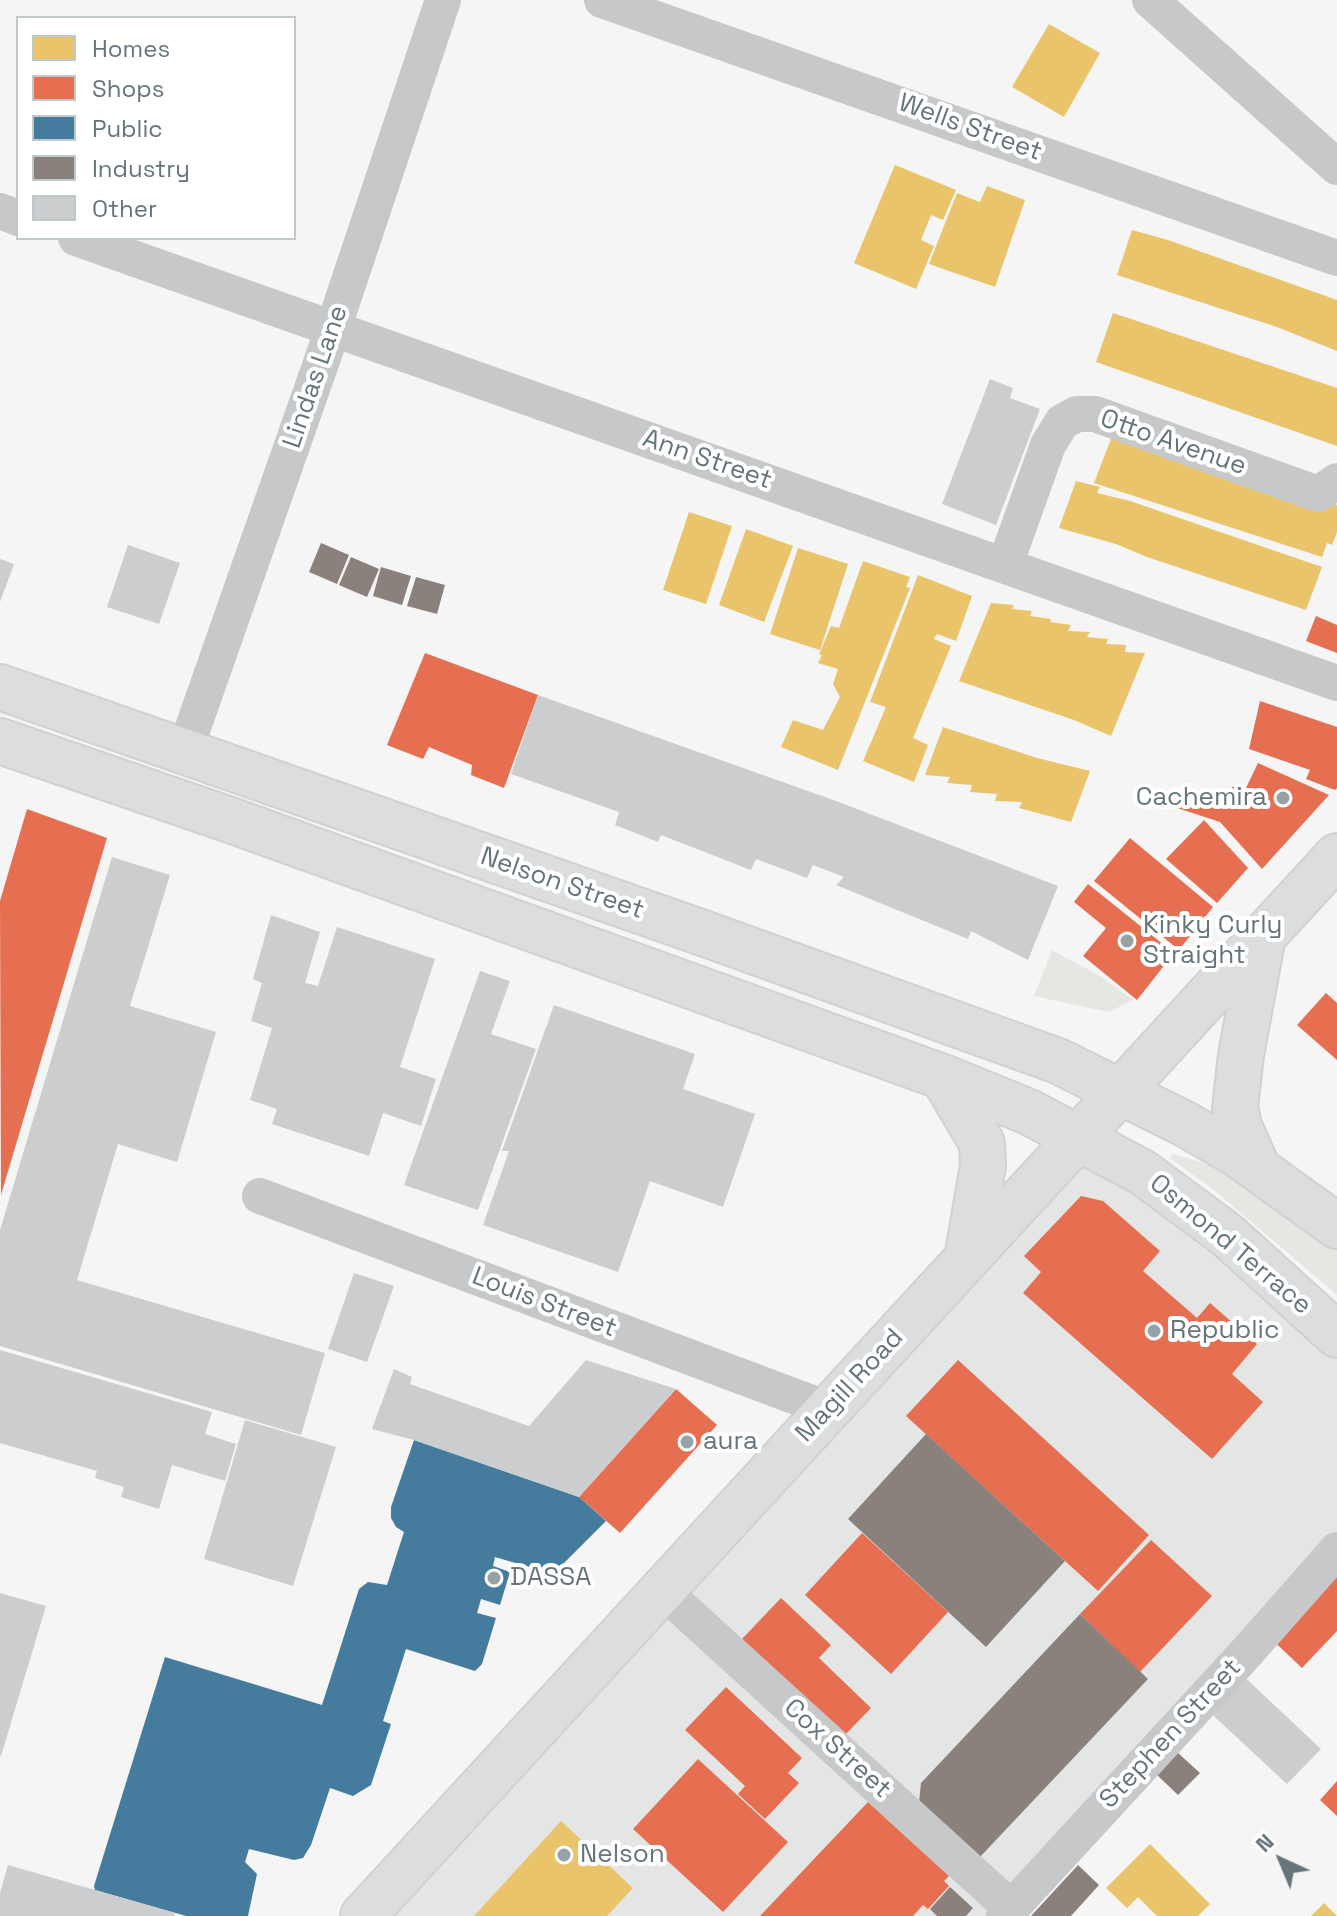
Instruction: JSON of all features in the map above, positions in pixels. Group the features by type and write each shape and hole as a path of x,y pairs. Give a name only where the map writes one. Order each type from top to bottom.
{"main road":[{"name":"Nelson Street","path":"0,687 1043,1055 1120,1093"},
{"name":"Nelson Street","path":"0,741 219,816 943,1077 1029,1112 1078,1137"},
{"name":"Magill Road","path":"363,1916 1337,856"},
{"path":"1258,1169 1239,1126 1235,1108 1241,1055 1263,936"},
{"path":"943,1077 982,1143 983,1166 967,1258"},
{"path":"1120,1093 1185,1124 1258,1169 1337,1226"},
{"name":"Osmond Terrace","path":"1078,1137 1142,1172 1227,1235 1337,1335"}],"street":[{"name":"Lindas Lane","path":"184,753 333,329 443,0"},
{"name":"Wells Street","path":"602,0 1337,258"},
{"path":"1150,0 1337,167"},
{"name":"Ann Street","path":"82,240 1337,683"},
{"name":"Otto Avenue","path":"1005,565 1048,445 1062,422 1077,414 1095,414 1318,494 1337,481"},
{"name":"Louis Street","path":"260,1196 828,1409"},
{"name":"Stephen Street","path":"1008,1912 1337,1550"},
{"name":"Cox Street","path":"662,1590 1008,1912"}],"shaded area":[{"path":"1052,950 1102,977 1133,1000 1109,1012 1034,996"},
{"path":"1078,1137 1337,1335 1337,1548 1004,1916 363,1916"},
{"path":"1172,1154 1207,1164 1248,1184 1337,1246 1337,1295 1214,1190 1170,1158"}],"building: Homes":[{"path":"1049,24 1100,53 1064,117 1012,87"},
{"path":"895,165 956,190 943,220 931,215 921,240 934,246 916,289 854,263"},
{"path":"987,186 1025,200 995,287 929,264 957,193 980,202"},
{"path":"1132,230 1337,300 1337,351 1277,327 1117,275"},
{"path":"1113,313 1337,388 1337,446 1096,362"},
{"path":"1114,431 1337,505 1337,532 1332,545 1327,543 1322,557 1094,483"},
{"path":"1076,481 1100,487 1097,493 1130,501 1322,567 1306,610 1116,544 1059,528"},
{"path":"689,512 732,526 706,604 663,590"},
{"path":"746,529 793,546 764,622 719,605"},
{"path":"798,548 848,564 820,650 770,634"},
{"path":"863,561 910,577 906,587 910,588 838,770 781,747 793,720 823,730 840,697 833,684 838,669 818,663 822,655 819,654 831,626 839,628"},
{"path":"918,575 972,596 956,641 937,634 934,639 951,646 913,738 928,745 914,782 863,761 886,707 870,702"},
{"path":"991,603 1014,605 1012,609 1032,611 1030,616 1071,625 1068,631 1090,632 1087,637 1108,639 1106,644 1126,645 1125,652 1145,653 1111,736 1074,720 959,681"},
{"path":"943,727 1037,758 1090,771 1071,822 1019,808 1022,802 995,801 997,794 970,792 972,785 947,783 950,777 925,775"},
{"name":"Nelson","path":"561,1821 633,1888 607,1916 474,1916"},
{"path":"1150,1844 1210,1904 1198,1916 1157,1916 1138,1897 1127,1908 1106,1888"},
{"path":"1324,1903 1337,1916 1311,1916"}],"building: Shops":[{"path":"1316,616 1337,625 1337,653 1306,641"},
{"path":"425,653 538,695 504,788 471,775 472,765 429,747 423,759 387,745"},
{"path":"1260,701 1337,727 1335,790 1306,779 1310,770 1249,749"},
{"path":"1258,763 1329,795 1262,869 1220,822 1168,805 1174,789 1226,799 1232,787 1246,788"},
{"path":"27,809 107,838 1,1195 0,901"},
{"path":"1204,820 1248,868 1217,903 1166,859"},
{"path":"1130,838 1213,907 1179,950 1094,881"},
{"name":"Kinky Curly Straight","path":"1088,884 1174,953 1137,1000 1083,956 1106,928 1074,902"},
{"path":"1326,993 1337,1003 1337,1060 1297,1025"},
{"name":"Republic","path":"1081,1196 1103,1201 1160,1251 1143,1271 1197,1318 1210,1303 1257,1344 1232,1374 1263,1402 1212,1459 1023,1293 1041,1272 1024,1256"},
{"path":"958,1360 1149,1535 1098,1591 906,1416"},
{"path":"676,1389 717,1425 620,1533 579,1497"},
{"path":"862,1533 948,1612 891,1674 805,1595"},
{"path":"1151,1540 1212,1596 1140,1672 1080,1614"},
{"path":"1337,1559 1337,1631 1302,1668 1266,1634"},
{"path":"781,1598 831,1645 819,1658 871,1708 844,1736 742,1639"},
{"path":"726,1687 802,1758 788,1773 799,1783 765,1819 738,1794 745,1786 685,1730"},
{"path":"698,1759 788,1842 723,1912 633,1829"},
{"path":"1337,1781 1337,1816 1320,1800"},
{"path":"868,1802 949,1876 944,1881 949,1886 928,1909 923,1905 913,1916 760,1916"}],"building: Public":[{"path":"414,1440 579,1497 606,1521 553,1574 495,1557 493,1566 510,1572 500,1605 481,1599 477,1613 496,1618 482,1664 475,1671 406,1649 383,1721 391,1724 371,1785 353,1796 330,1788 311,1845 303,1858 294,1860 249,1849 245,1862 257,1874 248,1916 186,1916 95,1890 165,1657 322,1705 359,1589 368,1582 387,1585 404,1532 396,1527 391,1518 391,1507"}],"building: Industry":[{"path":"321,543 349,555 337,584 309,572"},
{"path":"351,557 379,569 367,597 339,585"},
{"path":"381,567 411,576 402,605 373,596"},
{"path":"416,577 445,585 437,614 407,606"},
{"path":"926,1434 1065,1561 986,1647 848,1519"},
{"path":"1080,1614 1148,1679 979,1858 919,1802 921,1783"},
{"path":"1177,1752 1200,1773 1178,1795 1156,1774"},
{"path":"1078,1865 1099,1885 1071,1916 1031,1916"},
{"path":"950,1887 973,1908 966,1916 937,1916 930,1909"}],"building: Other":[{"path":"990,379 1013,388 1010,398 1040,409 996,525 942,504"},
{"path":"128,545 180,563 159,624 107,607"},
{"path":"0,559 14,564 0,602"},
{"path":"538,695 836,801 1058,886 1028,960 971,931 968,939 836,885 844,877 813,865 807,878 756,859 751,870 661,835 658,842 615,825 619,812 511,774"},
{"path":"112,857 170,875 130,1006 216,1032 177,1162 118,1144 77,1280 325,1353 301,1435 0,1346 0,1230"},
{"path":"271,915 320,932 305,983 318,986 337,927 435,959 400,1067 436,1079 421,1126 383,1113 369,1156 272,1124 277,1109 250,1100 272,1028 251,1021 262,983 253,979"},
{"path":"480,971 510,981 491,1034 536,1049 478,1210 404,1185"},
{"path":"554,1005 695,1054 683,1089 755,1114 723,1207 650,1181 618,1272 483,1225 509,1151 502,1151"},
{"path":"354,1273 394,1286 367,1362 328,1349"},
{"path":"0,1350 212,1412 205,1434 236,1444 225,1481 172,1465 159,1509 121,1497 124,1487 95,1478 97,1471 0,1443"},
{"path":"586,1360 676,1389 579,1497 414,1440 372,1429 394,1369 412,1377 410,1384 529,1426"},
{"path":"245,1420 336,1447 293,1586 204,1559"},
{"path":"0,1593 46,1606 1,1756 0,1756"},
{"path":"1237,1670 1321,1749 1287,1784 1203,1706"},
{"path":"8,1865 175,1913 174,1916 0,1916 0,1893"}],"place":[{"name":"Cachemira","path":"1283,798"},
{"name":"Kinky Curly Straight","path":"1127,941"},
{"name":"Republic","path":"1154,1331"},
{"name":"aura","path":"687,1442"},
{"name":"DASSA","path":"494,1578"},
{"name":"Nelson","path":"564,1855"}]}
